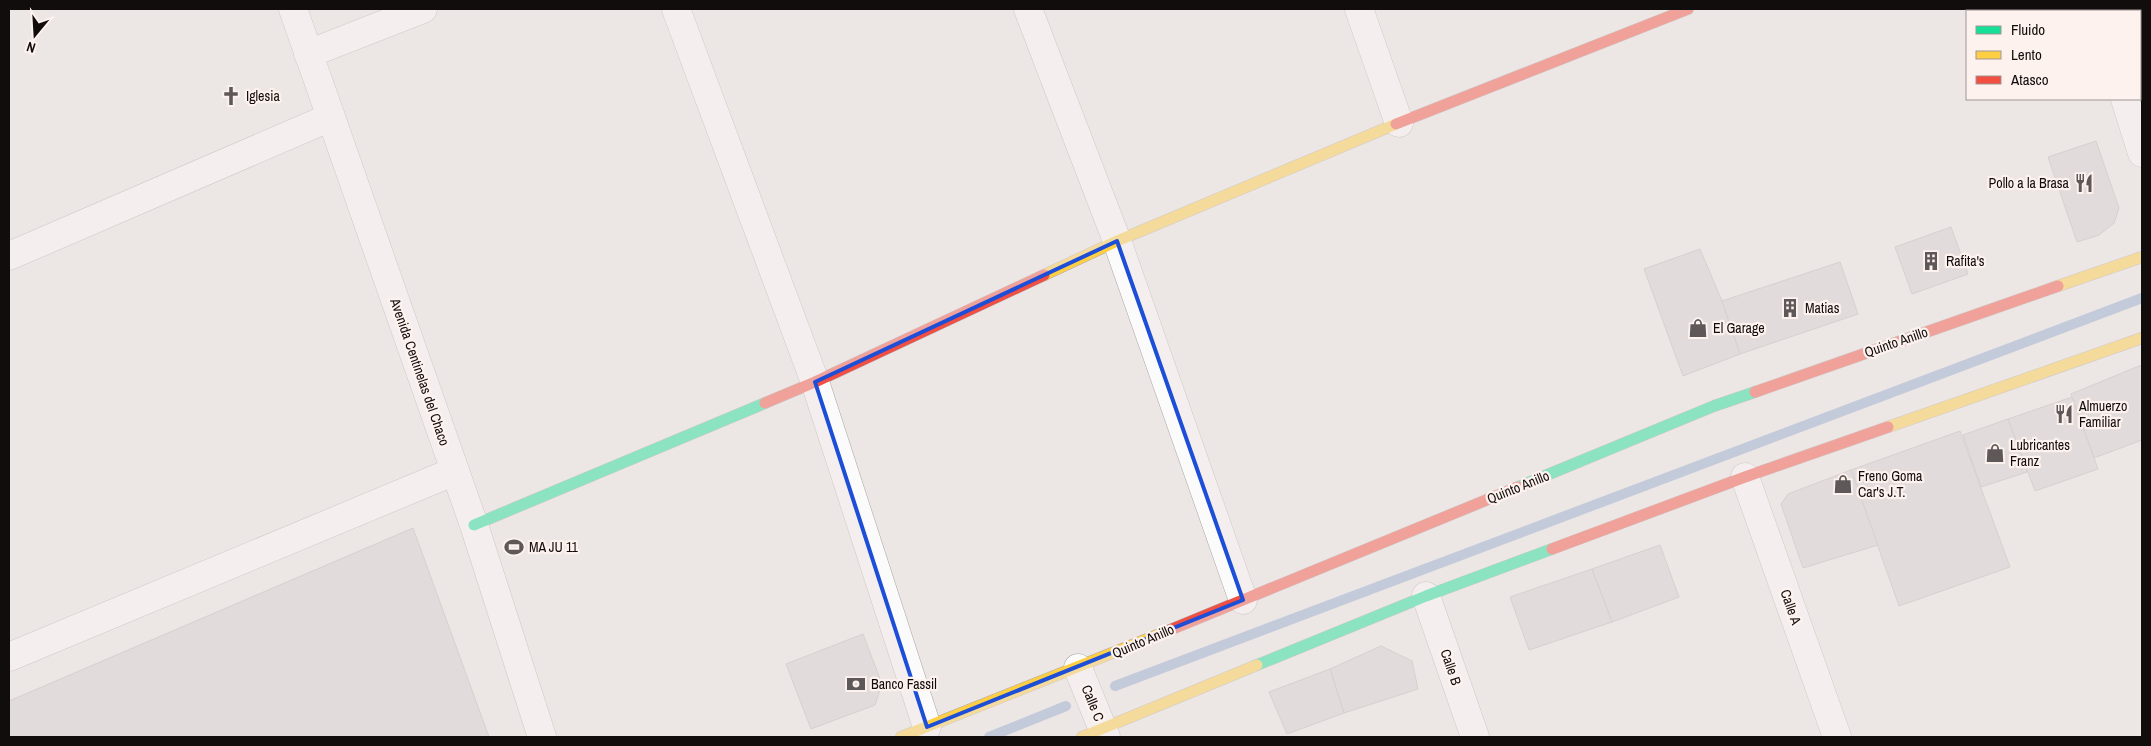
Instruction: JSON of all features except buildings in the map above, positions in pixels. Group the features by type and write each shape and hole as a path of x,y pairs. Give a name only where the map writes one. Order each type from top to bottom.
{"main road":[{"path":"474,525 815,382 1117,241 1399,123 1688,9"},
{"name":"Quinto Anillo","path":"901,737 1078,668 1714,406 2142,257"},
{"path":"1097,734 1426,596 1745,477 2142,338"}],"street":[{"name":"Avenida Centinelas del Chaco","path":"293,9 474,525 542,737"},
{"path":"308,54 423,9"},
{"path":"676,9 815,382 927,727"},
{"path":"1028,9 1117,241 1243,600"},
{"path":"1359,9 1399,123"},
{"path":"2125,100 2142,153"},
{"path":"9,256 331,117"},
{"path":"9,657 455,471"},
{"name":"Calle A","path":"1745,477 1837,737"},
{"name":"Calle B","path":"1426,596 1474,737"},
{"name":"Calle C","path":"1078,668 1097,734"}],"highlighted area":[{"path":"1117,241 1243,600 927,727 815,382"}],"waterway":[{"path":"1115,686 2142,298"},
{"path":"989,737 1066,706"}],"traffic: fast":[{"path":"1518,487 1714,406 1755,392"},
{"path":"474,525 765,403"},
{"path":"1257,665 1426,596 1552,549"}],"traffic: slow":[{"path":"1044,275 1117,241 1396,124"},
{"path":"2058,286 2142,257"},
{"path":"1888,427 2142,338"},
{"path":"901,737 1165,632"},
{"path":"1082,737 1257,665"}],"traffic: jam":[{"path":"1396,124 1688,9"},
{"path":"765,403 815,382 1044,275"},
{"path":"1755,392 2058,286"},
{"path":"1552,549 1745,477 1888,427"},
{"path":"1165,632 1518,487"}],"place":[{"name":"Iglesia","path":"231,96"},
{"name":"Pollo a la Brasa","path":"2084,183"},
{"name":"Rafita's","path":"1931,261"},
{"name":"Matias","path":"1790,308"},
{"name":"El Garage","path":"1698,328"},
{"name":"Almuerzo Familiar","path":"2064,414"},
{"name":"Lubricantes Franz","path":"1995,453"},
{"name":"Freno Goma Car's J.T.","path":"1843,484"},
{"name":"MA JU 11","path":"514,547"},
{"name":"Banco Fassil","path":"856,684"}]}
